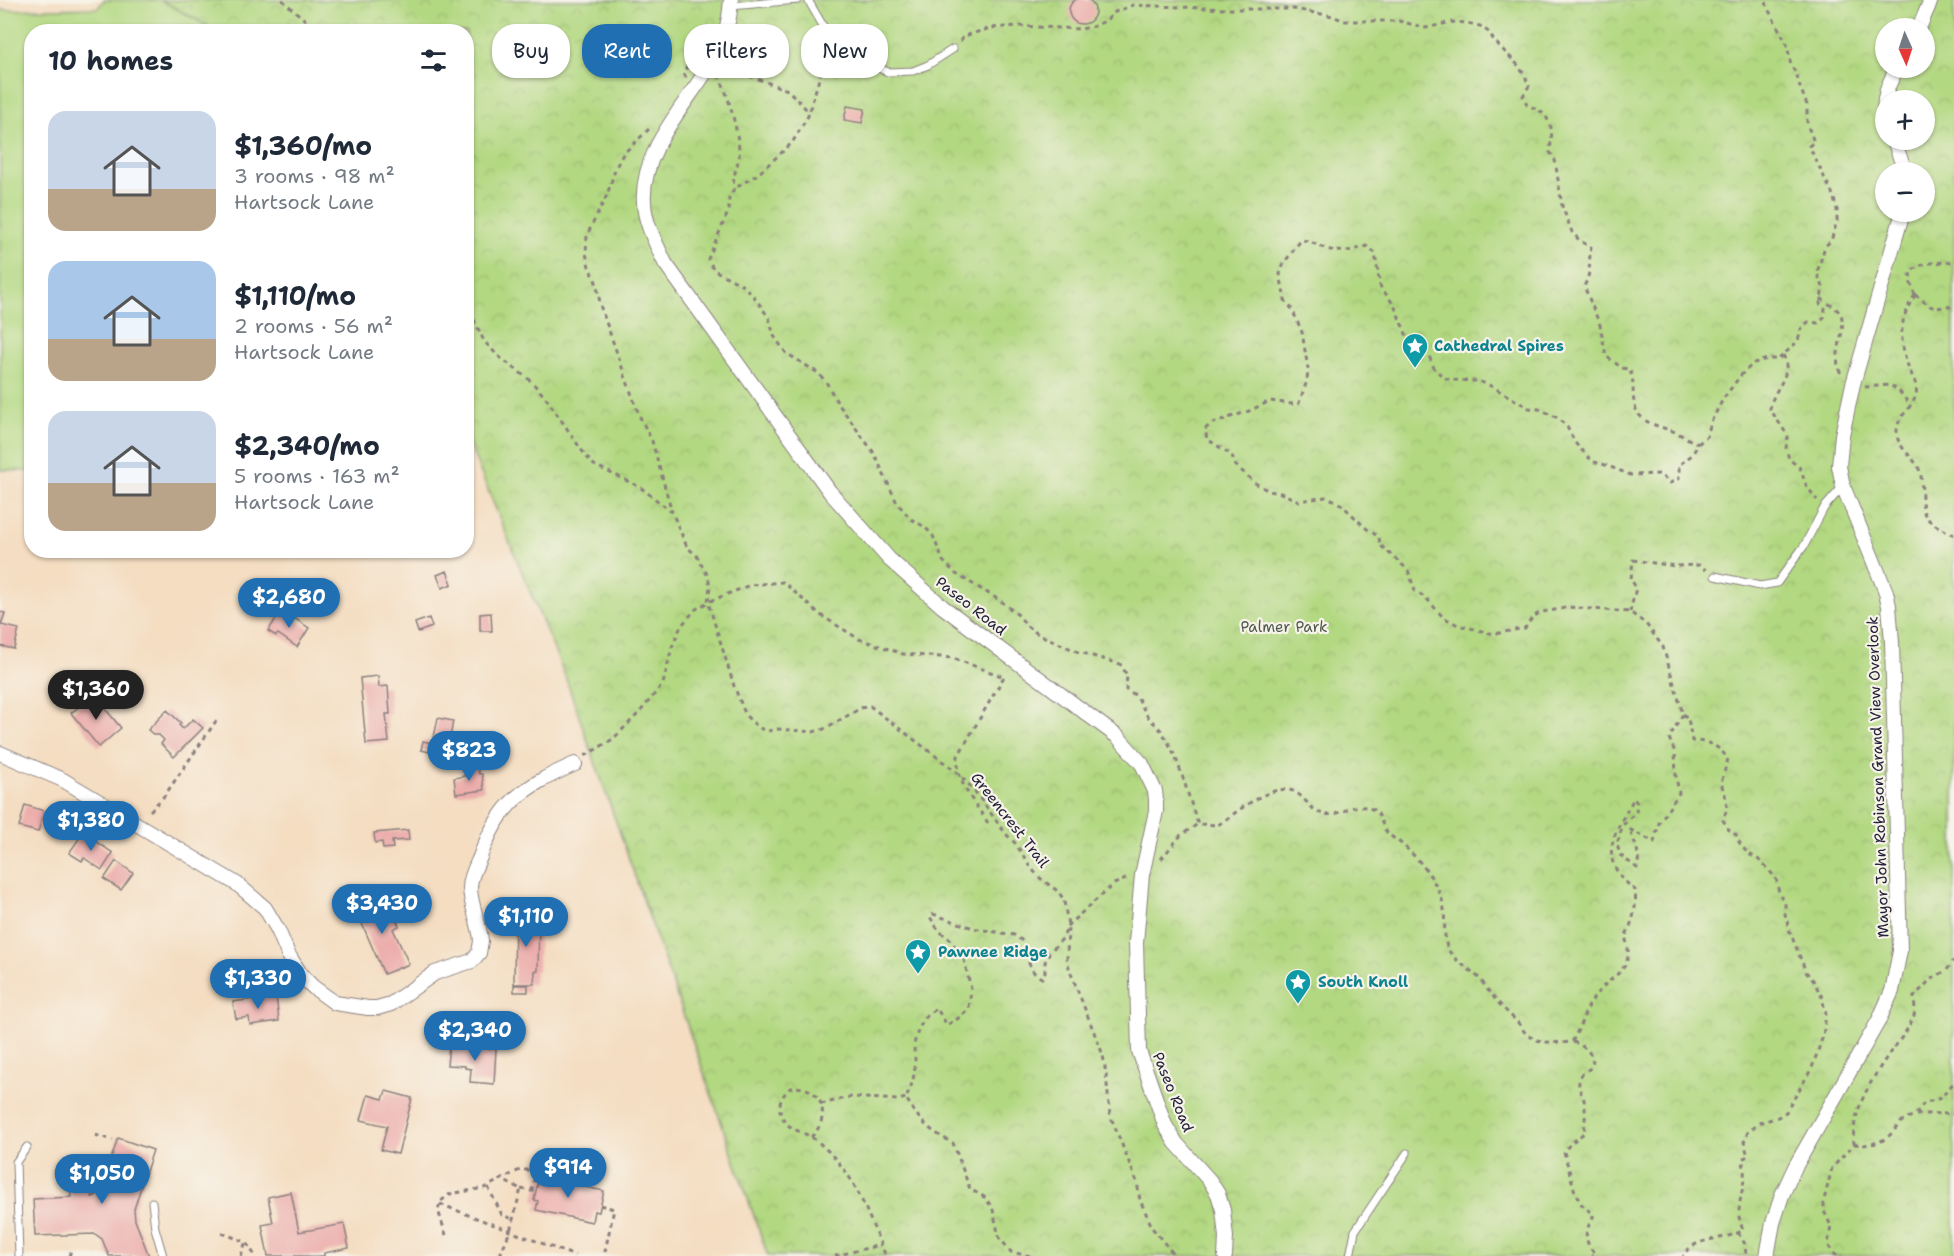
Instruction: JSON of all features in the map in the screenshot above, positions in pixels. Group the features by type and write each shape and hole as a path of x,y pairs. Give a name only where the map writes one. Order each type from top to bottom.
{"street":[{"path":"1923,18 1931,0"},
{"name":"Paseo Road","path":"727,24 731,3"},
{"name":"Paseo Road","path":"701,78 663,136 649,165 646,177 644,202 646,218 665,262 830,492 890,559 943,607 1118,736 1142,764 1155,791 1156,811 1142,875 1136,943 1139,1051 1165,1125 1176,1143 1218,1194 1223,1210 1226,1237 1225,1256"},
{"name":"Mayor John Robinson Grand View Overlook","path":"1767,1256 1773,1223 1782,1195 1795,1167 1879,1020 1892,991 1900,951 1892,642 1889,606 1843,486 1839,454 1853,384 1900,222"},
{"path":"0,753 63,780 237,884 265,908 288,954 307,982 335,1003 368,1008 391,1004 435,973 466,964 476,957 482,941 471,896 470,882 489,834 501,813 516,796 534,783 574,764"}],"lane":[{"path":"731,3 798,0"},
{"path":"808,0 821,24"},
{"path":"888,72 913,71 928,65 952,48"},
{"path":"1715,576 1760,586 1777,583 1804,546 1824,508 1843,486"},
{"path":"20,1256 16,1162 27,1147"},
{"path":"1350,1256 1355,1231 1407,1153"},
{"path":"152,1202 155,1228 163,1256"}],"path":[{"path":"282,0 310,24"},
{"path":"1683,1256 1687,1249 1702,1241 1733,1236 1743,1230 1738,1214 1745,1169 1742,1159 1748,1156 1744,1142 1748,1132 1759,1123 1786,1112 1812,1068 1823,1036 1826,1015 1822,997 1814,980 1806,972 1790,932 1785,914 1785,903 1779,893 1776,878 1757,858 1748,855 1738,842 1736,835 1722,820 1727,810 1721,783 1728,759 1711,743 1692,741 1688,718 1683,714 1663,647 1646,624 1630,612 1567,607 1558,610 1549,609 1531,617 1525,628 1494,634 1458,625 1443,617 1426,598 1415,591 1408,570 1380,545 1379,537 1367,529 1342,504 1326,497 1299,501 1281,493 1269,491 1255,483 1236,465 1232,455 1207,439 1205,429 1213,423 1270,401 1299,403 1307,381 1308,369 1302,332 1292,309 1285,300 1280,274 1284,262 1300,240 1310,241 1330,250 1342,251 1366,246 1375,253 1380,286 1394,305 1406,334 1421,346 1429,356 1434,368 1443,377 1450,380 1479,381 1529,408 1539,409 1558,418 1567,427 1576,444 1593,462 1631,475 1660,474 1670,483 1679,479 1679,465 1707,436 1722,399 1741,375 1754,363 1779,358 1798,342 1801,329 1808,322 1818,322 1824,317 1825,308 1820,304 1823,287 1817,273 1826,246 1831,242 1837,221 1837,210 1833,195 1809,146 1814,142 1807,124 1807,105 1797,74 1791,66 1787,44 1767,7 1766,0"},
{"path":"952,48 964,36 991,28 1018,26 1081,29 1095,26 1107,20 1115,12 1133,5 1293,9 1333,16 1344,21 1399,21 1426,28 1452,22 1480,26 1490,33 1494,41 1517,64 1529,86 1523,96 1527,105 1546,116 1552,130 1550,152 1555,159 1562,206 1572,232 1580,241 1591,247 1588,262 1590,276 1584,286 1600,326 1606,356 1622,368 1629,369 1634,382 1635,407 1640,415 1652,425 1676,432 1698,444"},
{"path":"721,78 734,114 739,154 732,179 734,189"},
{"path":"755,78 788,90 809,112"},
{"path":"819,78 809,112 792,143 758,174 734,189 729,198 729,210 708,259 714,270 742,285 753,295 769,318 774,336 786,353 825,380 837,402 874,453 897,503 911,519 925,527 933,536 943,561 956,574 1001,601 1038,634 1076,651 1120,664 1127,675 1126,690 1136,694 1142,702 1146,715 1161,731 1178,764 1197,824"},
{"path":"654,124 623,154 616,167 607,195 587,235 586,253 596,282 601,308 639,415 652,441 672,512"},
{"path":"1954,262 1926,262 1910,272 1915,295 1928,306 1936,309 1948,306 1954,310"},
{"path":"1915,295 1906,308 1900,341 1916,386 1916,399 1897,424 1896,434 1901,446 1918,466 1923,482 1922,506 1927,518 1954,536"},
{"path":"1821,298 1839,311 1842,335 1838,350 1838,368 1844,380 1873,388 1890,385 1899,391 1911,406"},
{"name":"Greencrest Trail","path":"474,320 484,341 496,355 531,381 546,398 594,465 640,487 672,512 687,547 697,556 708,576 710,586 708,602 734,686 747,716 759,728 768,731 777,729 813,732 824,729 861,708 870,706 958,773 973,789 1036,873 1059,892 1064,901 1068,925 1067,960 1103,1055 1110,1115 1134,1172 1140,1200 1153,1229 1175,1256"},
{"path":"1783,355 1787,364 1787,373 1777,388 1770,409 1788,436 1786,448 1789,459 1800,468 1806,485 1824,508"},
{"path":"1630,612 1636,588 1631,579 1634,560 1675,566 1699,565 1715,576"},
{"path":"574,764 613,739 663,684 672,647 681,626 696,609 750,585 783,582 822,616 860,639 903,654 953,658 1004,677"},
{"path":"988,824 962,784 958,773 958,756 1014,660"},
{"path":"1572,1042 1591,1001 1600,988 1625,968 1629,957 1625,937 1631,926 1636,896 1635,890 1622,880 1612,859 1613,835 1634,798 1637,803 1636,812 1623,825 1617,844 1620,855 1637,868 1639,861 1637,848 1629,829 1654,842 1659,823 1680,793 1676,777 1675,752 1669,738 1683,714"},
{"path":"150,812 165,795 216,721"},
{"path":"1224,821 1260,798 1283,791 1294,792 1316,811 1323,814 1331,815 1353,806 1375,810 1381,817 1386,831 1422,863 1433,880 1443,900 1447,948 1455,960 1466,966 1480,980 1531,1038 1546,1042 1572,1042 1580,1044 1591,1053 1593,1062 1580,1077 1578,1085 1584,1102 1584,1133 1564,1152 1575,1192 1582,1205 1594,1215 1586,1230 1587,1244 1595,1254 1592,1256"},
{"path":"821,1104 850,1097 898,1100 906,1098 912,1087 914,1047 923,1020 929,1012 937,1009 947,1024 962,1016 969,1008 971,989 964,960 950,939 939,931 930,917 933,914 973,928 1014,935 1024,942 1030,969 1042,978 1046,972 1049,953 1063,938 1068,925"},
{"path":"1838,1256 1832,1254 1828,1245 1831,1226 1824,1211 1824,1200 1832,1168 1854,1144 1853,1133 1863,1102 1884,1062 1906,1032 1915,1015 1914,997 1930,980 1947,970 1954,960"},
{"path":"1914,1115 1924,1103 1941,1098 1954,1082"},
{"path":"811,1137 820,1129 824,1117 821,1104 805,1088 790,1088 782,1095 780,1103 784,1121 799,1132 811,1137 838,1162 859,1194 886,1256"},
{"path":"906,1098 929,1130 953,1143 970,1189 986,1198 993,1210 999,1237 1011,1252 1030,1256"},
{"path":"1854,1144 1868,1146 1880,1141 1890,1135 1904,1119 1920,1113 1954,1114"},
{"path":"95,1135 113,1140"},
{"path":"446,1236 438,1210 444,1198 450,1194 488,1187 520,1170 563,1176"},
{"path":"503,1178 521,1189 534,1191 536,1171"},
{"path":"488,1187 502,1215 513,1219"},
{"path":"500,1255 510,1231 521,1189"},
{"path":"440,1204 575,1256"},
{"path":"600,1205 614,1209 604,1256"},
{"path":"222,1233 246,1242 255,1256"},
{"path":"1738,1233 1744,1244 1746,1256"},
{"path":"241,1256 246,1242"},
{"path":"835,1256 880,1245"},
{"path":"69,1256 72,1248"}],"green space":[{"path":"104,0 161,0 204,24 24,24 24,471 0,470 0,10 98,8"},
{"name":"Palmer Park","path":"161,0 1954,0 1954,1256 768,1256 565,676 474,456 474,24 204,24"}],"building":[{"path":"1077,-1 1087,-1 1094,6 1094,16 1087,23 1077,23 1070,16 1070,6"},
{"path":"847,106 865,109 862,123 844,120"},
{"path":"447,571 452,584 442,588 437,575"},
{"path":"282,610 309,628 297,647 278,634 276,636 268,631"},
{"path":"0,612 5,613 1,625 19,629 14,649 0,646"},
{"path":"491,613 492,631 480,631 480,614"},
{"path":"429,618 432,627 418,632 415,623"},
{"path":"378,676 379,687 388,686 390,714 386,714 389,742 366,744 360,678"},
{"path":"94,695 121,728 99,747 71,713"},
{"path":"167,710 181,723 179,725 183,729 193,719 203,728 174,757 161,744 164,740 148,730"},
{"path":"438,718 453,721 449,744 433,742"},
{"path":"423,741 436,744 434,753 421,750"},
{"path":"478,768 479,774 482,774 484,790 456,794 454,778 465,776 464,770"},
{"path":"25,805 44,811 38,832 19,827"},
{"path":"408,830 409,840 392,841 393,848 383,849 382,842 375,843 374,833"},
{"path":"83,833 113,853 102,870 84,858 82,861 69,853"},
{"path":"116,861 133,873 121,890 104,879"},
{"path":"370,896 379,915 392,909 399,926 393,929 409,964 384,974 353,903"},
{"path":"515,913 539,914 538,971 535,971 534,984 514,984"},
{"path":"514,985 528,985 528,992 514,992"},
{"path":"276,996 279,1021 250,1025 249,1017 236,1019 233,1002"},
{"path":"449,1046 496,1049 494,1084 470,1082 471,1069 465,1066 447,1065"},
{"path":"386,1091 412,1098 398,1154 381,1150 387,1126 361,1120 368,1095 383,1099"},
{"path":"118,1138 153,1150 134,1209 135,1220 149,1256 109,1256 102,1239 95,1234 35,1236 33,1199 71,1197 70,1188 92,1188 92,1197 95,1196 100,1192"},
{"path":"539,1177 604,1191 599,1212 594,1211 592,1222 536,1210 538,1201 534,1200"},
{"path":"291,1192 299,1232 344,1224 349,1248 324,1253 324,1256 268,1256 262,1225 273,1223 268,1197"}],"place":[{"name":"Cathedral Spires","path":"1415,369"},
{"name":"Pawnee Ridge","path":"918,975"},
{"name":"South Knoll","path":"1298,1005"}]}
